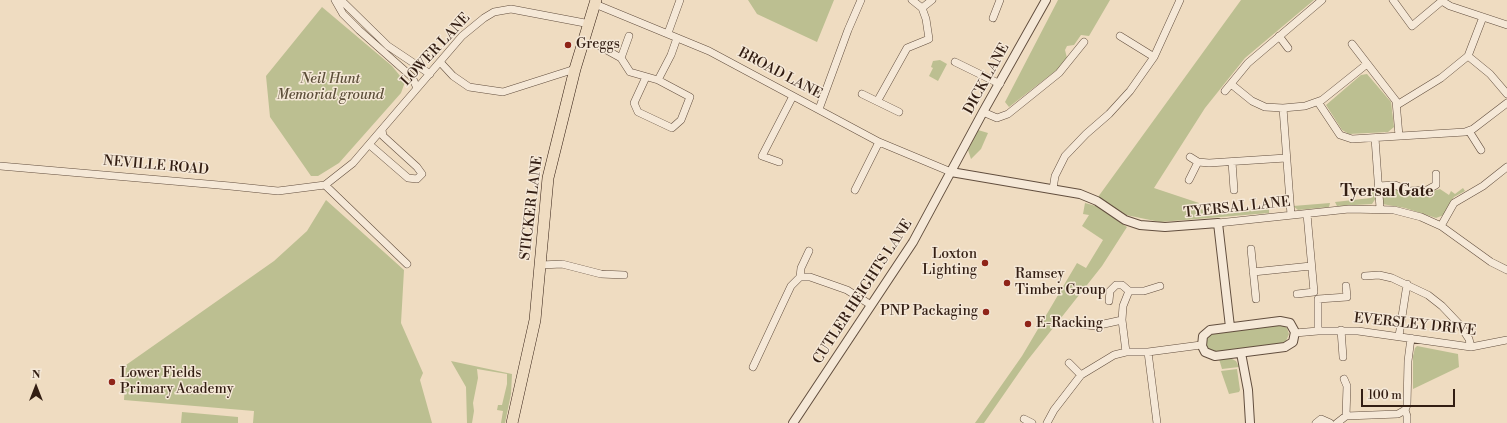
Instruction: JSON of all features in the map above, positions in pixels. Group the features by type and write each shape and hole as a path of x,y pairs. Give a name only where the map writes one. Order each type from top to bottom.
{"highway":[{"name":"STICKER LANE","path":"512,423 535,320 548,178 575,69 596,2"}],"street":[{"path":"337,0 342,1 388,46 430,74"},
{"path":"337,0 343,14 412,77 417,88"},
{"path":"668,33 680,0"},
{"path":"819,109 848,30 861,0"},
{"path":"878,100 907,48 929,39 926,19 922,8 912,0"},
{"path":"922,8 932,0"},
{"path":"993,18 1000,0"},
{"name":"DICK LANE","path":"950,172 1046,0"},
{"path":"1052,189 1055,176 1065,156 1086,134 1109,114 1130,91 1154,57 1180,0"},
{"path":"1225,91 1248,63 1322,0"},
{"path":"1393,0 1412,26 1442,1 1450,6 1507,25"},
{"name":"BROAD LANE","path":"596,2 709,51 878,142 950,172"},
{"name":"LOWER LANE","path":"310,188 325,185 353,163 469,30 489,15 503,10 521,10 590,24"},
{"path":"1398,105 1441,78 1468,56 1483,17"},
{"path":"621,58 629,36"},
{"path":"1120,36 1154,57"},
{"path":"1280,36 1288,48"},
{"path":"658,80 671,55 677,38"},
{"path":"983,112 997,118 1008,114 1059,73 1084,42"},
{"path":"1352,44 1394,96 1398,105 1399,136"},
{"path":"601,47 621,58 630,72 658,80 690,97 681,120 672,128 638,112 634,103 646,77"},
{"path":"1468,56 1490,74 1507,94"},
{"path":"955,62 1000,84"},
{"path":"441,63 453,76 469,87 503,92 575,69"},
{"path":"1231,84 1256,103 1270,107 1283,108 1310,105 1318,102 1367,64"},
{"path":"862,94 878,100 900,112"},
{"path":"779,162 762,156 793,96"},
{"path":"1318,102 1337,132 1344,138 1352,140 1469,131 1507,103"},
{"path":"1283,108 1291,215"},
{"path":"368,146 371,146 408,178 417,179 422,174 417,167 383,136 382,130"},
{"path":"1469,131 1481,150"},
{"path":"1375,138 1380,208"},
{"path":"856,190 878,142"},
{"path":"1190,158 1198,162 1209,163 1286,158"},
{"path":"1189,180 1198,162"},
{"path":"1232,162 1234,190"},
{"name":"NEVILLE ROAD","path":"0,166 278,191 310,188"},
{"path":"1441,226 1454,203 1483,186 1507,167"},
{"name":"TYERSAL LANE","path":"950,172 1052,189 1089,197 1125,220 1154,227 1218,223 1291,215 1380,208 1408,213 1441,226 1491,262 1507,270"},
{"name":"CUTLER HEIGHTS LANE","path":"793,423 913,242 950,172"},
{"path":"1378,186 1395,185 1409,191 1427,190 1436,184 1436,174"},
{"path":"325,185 407,264"},
{"path":"1297,294 1314,292 1307,214"},
{"path":"1218,223 1230,327"},
{"path":"1251,250 1256,299"},
{"path":"753,367 782,305 792,286 800,277 801,268 809,251"},
{"path":"540,265 562,264 601,274 624,275"},
{"path":"1253,272 1311,266"},
{"path":"1365,276 1383,276 1408,284 1428,295 1448,312 1469,338 1471,347"},
{"path":"800,277 810,277 847,290 872,305"},
{"path":"1399,336 1408,284"},
{"path":"1109,301 1110,291 1116,285 1122,285 1129,291 1144,291 1160,286"},
{"path":"1318,331 1318,299 1347,297 1346,286"},
{"path":"1126,352 1122,320 1123,306 1129,291"},
{"path":"1072,324 1095,326 1122,320"},
{"path":"1284,321 1292,326 1295,333 1293,342 1288,346 1211,356 1205,352 1201,345 1203,336 1207,331 1230,327 1284,321"},
{"path":"1341,330 1345,352"},
{"name":"EVERSLEY DRIVE","path":"1295,333 1341,330 1399,336 1439,344 1471,347 1507,340"},
{"path":"1407,423 1405,410 1407,405 1408,361 1411,338"},
{"path":"1047,423 1054,410 1081,375 1114,355 1126,352 1148,352 1201,345"},
{"path":"1148,352 1155,422"},
{"path":"1241,353 1248,390 1250,423"},
{"path":"1069,363 1081,375"},
{"path":"1344,379 1347,386 1346,416"},
{"path":"1337,423 1346,416 1398,414 1405,410"},
{"path":"1024,419 1032,423"},
{"path":"1316,423 1321,419 1330,423"}],"green space":[{"path":"748,0 834,0 817,42 757,14"},
{"path":"1058,0 1110,0 1089,36 1081,35 1074,45 1067,46 1065,50 1067,58 1058,69 1009,107 1005,102"},
{"path":"1241,0 1314,0 1245,58 1205,108 1154,188 1199,203 1199,209 1211,211 1211,214 1269,208 1269,213 1160,222 1126,215 1098,197"},
{"name":"Neil Hunt Memorial ground","path":"322,7 392,66 405,82 401,93 339,163 318,176 311,176 270,117 266,76"},
{"path":"940,60 947,64 938,81 929,76 933,68 931,67 933,61"},
{"path":"1367,74 1391,102 1394,127 1388,132 1349,134 1342,130 1326,105 1361,75"},
{"path":"978,130 988,133 981,149 971,159 968,150"},
{"path":"1392,188 1407,193 1430,192 1440,189 1449,195 1451,191 1455,194 1463,188 1465,191 1454,197 1444,215 1436,218 1405,208 1382,204 1383,189"},
{"path":"1370,189 1375,189 1376,198 1372,204 1337,206 1335,202 1371,198"},
{"path":"326,200 404,270 401,323 423,373 420,380 432,423 253,423 254,411 124,400 126,365 274,261 307,231"},
{"path":"1085,203 1096,206 1127,227 1102,266 1027,361 984,423 975,423 1022,356 1077,263 1086,268 1103,240 1082,226 1089,215 1083,214"},
{"path":"1330,203 1329,207 1298,210 1293,206"},
{"path":"1281,324 1287,328 1289,334 1286,341 1282,343 1215,352 1208,350 1205,346 1205,339 1211,333"},
{"path":"1417,346 1458,354 1459,367 1413,389 1413,356"},
{"path":"1219,359 1232,359 1236,361 1239,367 1222,369"},
{"path":"451,361 512,374 511,394 505,423 501,423 503,411 497,410 498,405 502,405 507,384 507,374 477,369 478,378 473,403 474,411 472,423 467,423 466,387"},
{"path":"1237,369 1240,390 1239,392 1229,394 1221,371"},
{"path":"182,412 238,417 238,423 181,423"}],"place":[{"name":"Greggs","path":"568,45"},
{"name":"Loxton Lighting","path":"985,263"},
{"name":"Ramsey Timber Group","path":"1007,283"},
{"name":"PNP Packaging","path":"986,312"},
{"name":"E-Racking","path":"1028,324"},
{"name":"Lower Fields Primary Academy","path":"112,382"}],"district":[{"name":"Tyersal Gate","path":"1387,192"}]}
